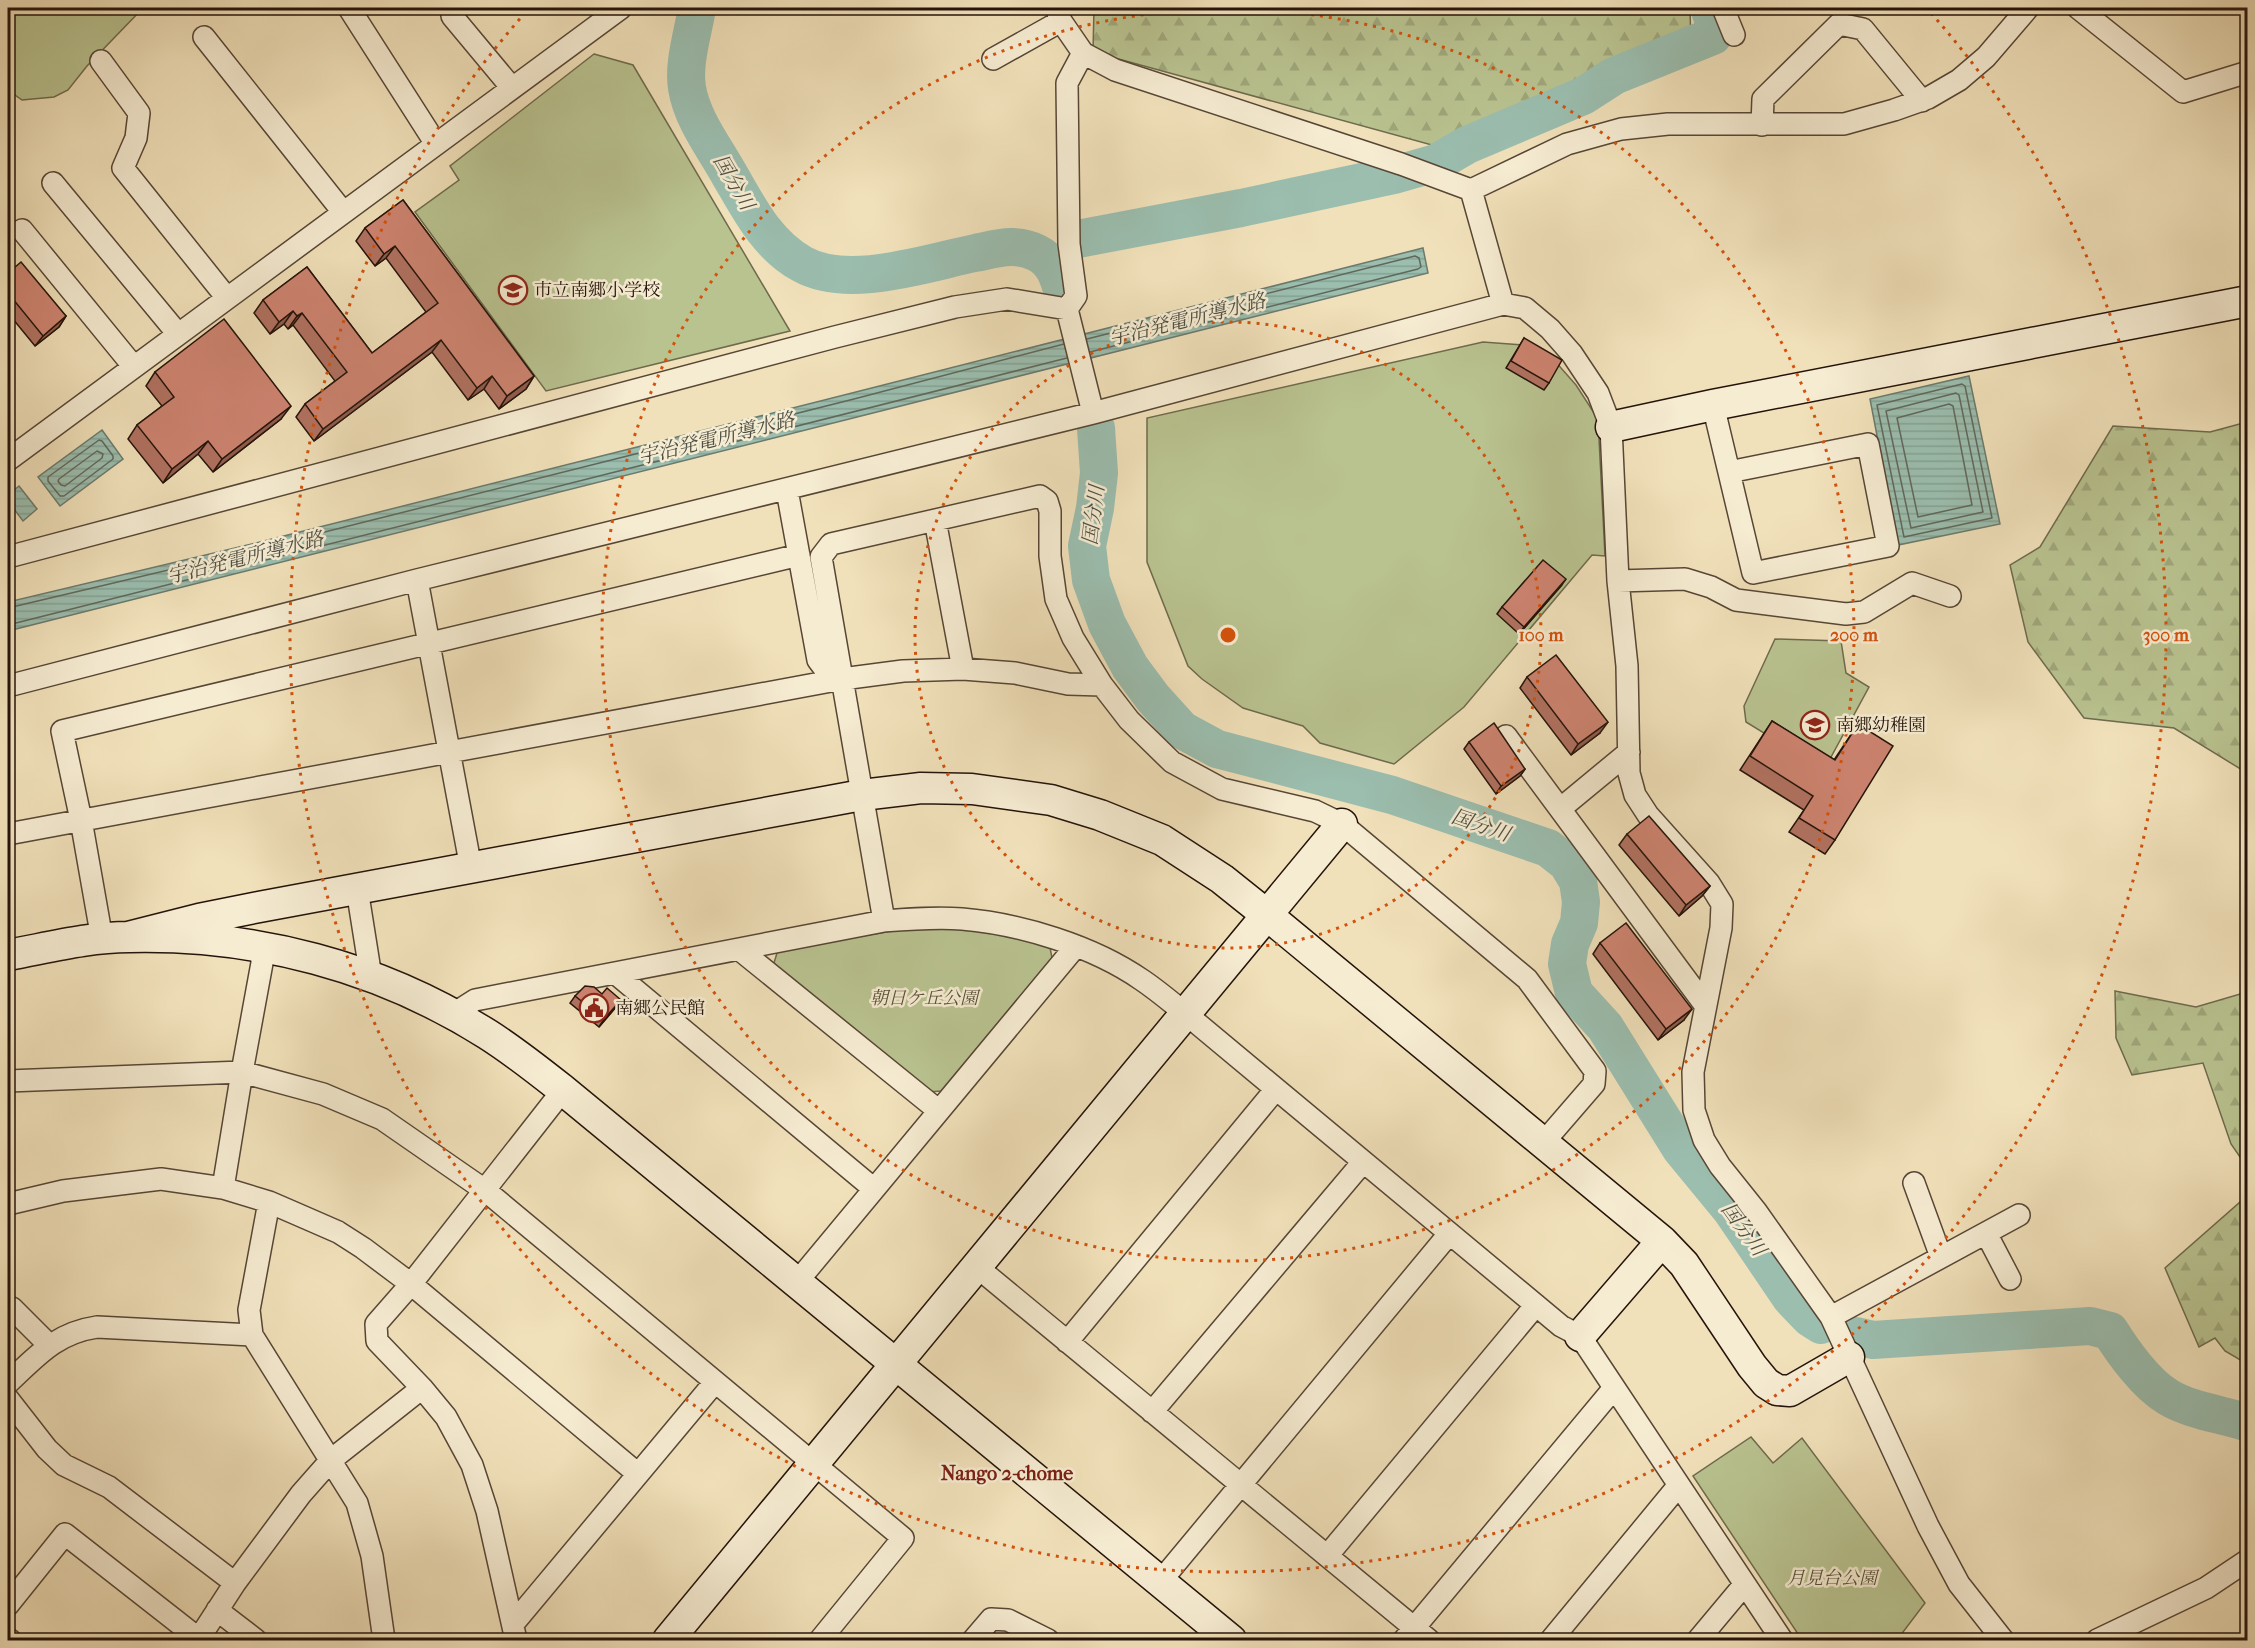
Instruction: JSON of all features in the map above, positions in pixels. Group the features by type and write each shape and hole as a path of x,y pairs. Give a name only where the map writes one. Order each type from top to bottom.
{"street":[{"path":"349,8 436,144"},
{"path":"8,460 621,8"},
{"path":"1722,8 1734,35"},
{"path":"993,59 1059,14 1083,53 1116,70 1401,164 1471,190 1567,144 1621,129 1668,124 1844,124 1922,100 1959,80 1986,57 2025,8"},
{"path":"2078,8 2183,92 2247,72"},
{"path":"452,16 512,88"},
{"path":"1762,125 1763,99 1839,24 1863,29 1922,100"},
{"path":"204,37 343,212"},
{"path":"1083,53 1067,83 1069,244 1076,296 1067,309 1093,413"},
{"path":"101,61 139,113 136,138 123,168 227,298"},
{"path":"53,183 178,334"},
{"path":"1471,190 1503,304"},
{"path":"22,230 134,367"},
{"path":"8,557 955,307 1007,299 1067,309"},
{"path":"1611,428 1713,405 2247,301"},
{"path":"8,686 417,580 1093,413 1503,304 1525,308 1550,329 1572,354 1598,393 1611,428 1618,580 1627,666 1629,773 1635,795 1648,815 1709,883 1722,904 1721,928 1694,1072 1694,1110 1704,1140 1720,1166 1756,1211 1831,1317 1933,1536 1959,1584 2003,1641"},
{"path":"1713,405 1729,472 1754,573 1888,546 1868,444 1729,472"},
{"path":"787,490 818,660 827,672 842,679"},
{"path":"884,921 821,557 831,544 1040,496 1047,501 1050,511 1050,556 1056,599 1072,638 1102,685 1129,720 1172,762 1222,789 1315,811 1342,824 1527,979 1595,1071 1594,1084 1543,1143"},
{"path":"935,520 963,669"},
{"path":"115,938 81,820 62,732 799,555"},
{"path":"1618,580 1684,579 1711,587 1736,600 1846,614 1864,612 1912,583 1950,596"},
{"path":"417,580 471,868"},
{"path":"8,834 842,679 903,671 963,669 1015,673 1068,684 1102,685"},
{"path":"1506,736 1706,1005"},
{"path":"1560,809 1629,752"},
{"path":"8,955 115,938 259,907 862,795 921,788 972,789 1051,800 1100,815 1162,840 1222,879 1267,915 1662,1241 1684,1264 1752,1366 1766,1383 1777,1390 1790,1391 1849,1356"},
{"path":"668,1641 1342,824"},
{"path":"357,889 371,977"},
{"path":"223,1188 262,963 261,946 255,934 255,919 259,907"},
{"path":"453,1014 475,1000 884,921 928,917 963,919 1014,928 1076,946 1108,959 1142,980 1186,1014 1561,1326 1580,1336 1782,1641"},
{"path":"115,938 234,941 261,946 321,960 371,977 453,1014 525,1060 564,1090 1231,1641"},
{"path":"796,1282 1076,946"},
{"path":"740,950 939,1111"},
{"path":"615,973 874,1189"},
{"path":"8,1081 242,1072 323,1094 382,1119 486,1191 903,1538 820,1641"},
{"path":"1067,1342 1276,1089"},
{"path":"514,1632 487,1511 472,1466 446,1417 377,1341 376,1324 486,1191 564,1090"},
{"path":"1152,1412 1363,1162"},
{"path":"8,1204 63,1191 161,1179 223,1188 269,1202 338,1232 363,1248 411,1284 638,1474"},
{"path":"1914,1183 1941,1257"},
{"path":"269,1202 249,1310 252,1335 357,1503 372,1556 384,1641"},
{"path":"1831,1317 2019,1215"},
{"path":"1986,1233 2010,1279"},
{"path":"1160,1582 1449,1234"},
{"path":"1580,1336 1662,1241"},
{"path":"977,1267 1326,1556 1416,1637 1614,1388"},
{"path":"1326,1556 1536,1305"},
{"path":"8,1312 12,1308 49,1345"},
{"path":"8,1383 49,1345 76,1330 97,1327 252,1335"},
{"path":"514,1632 638,1474 715,1382"},
{"path":"8,1605 65,1534 199,1640 235,1583 301,1494 331,1460 422,1388"},
{"path":"8,1399 47,1449 64,1465 109,1487 235,1583"},
{"path":"1551,1641 1679,1485"},
{"path":"2097,1641 2206,1588 2247,1560"},
{"path":"1698,1641 1744,1585"},
{"path":"217,1610 256,1641"},
{"path":"973,1641 991,1619 1008,1620 1048,1641"}],"green space":[{"path":"8,8 143,8 87,66 68,90 54,97 22,100 8,90"},
{"path":"1094,8 1690,8 1691,47 1450,150 1093,52"},
{"path":"594,54 633,65 790,331 546,391 415,212 459,180 450,166"},
{"path":"1483,342 1523,345 1554,360 1576,385 1598,419 1605,556 1592,555 1464,707 1394,764 1320,743 1303,726 1243,708 1202,679 1188,666 1147,562 1147,418"},
{"path":"2248,422 2247,773 2174,728 2084,718 2028,642 2010,565 2040,547 2113,426 2210,432"},
{"path":"1775,639 1841,641 1846,673 1869,687 1824,770 1746,722 1744,706"},
{"name":"朝日ケ丘公園","path":"949,926 1049,942 1052,958 941,1091 928,1092 773,966 778,950 904,929"},
{"path":"2115,991 2196,1007 2247,992 2247,1167 2231,1144 2203,1063 2132,1075 2116,1038"},
{"path":"2247,1196 2248,1349 2242,1361 2225,1351 2215,1338 2199,1347 2165,1268"},
{"name":"月見台公園","path":"1751,1437 1773,1463 1802,1438 1925,1603 1897,1640 1802,1640 1693,1476"}],"water":[{"name":"宇治発電所導水路","path":"1423,248 1428,273 8,631 8,602 256,543"},
{"path":"1969,376 2000,524 1898,545 1870,399"},
{"path":"102,430 123,459 60,506 38,477"},
{"path":"19,486 37,509 23,521 8,501 8,495"}],"building":[{"path":"403,200 534,376 507,396 492,376 477,388 441,340 323,429 305,404 347,372 302,313 297,316 293,311 279,322 263,300 307,267 372,353 438,303 395,246 384,254 365,228"},
{"path":"21,262 66,316 43,336 8,293 8,273"},
{"path":"224,319 291,406 222,459 208,441 172,469 137,425 174,397 155,372"},
{"path":"1524,338 1562,360 1549,383 1511,361"},
{"path":"1543,560 1566,579 1524,627 1502,607"},
{"path":"1556,655 1608,722 1578,744 1527,677"},
{"path":"1772,721 1835,760 1858,724 1893,746 1835,840 1799,818 1813,796 1750,756"},
{"path":"1494,723 1525,769 1501,786 1469,742"},
{"path":"1649,816 1710,886 1686,905 1627,834"},
{"path":"1626,923 1692,1009 1666,1029 1600,943"},
{"path":"585,986 594,987 602,994 607,988 621,1000 604,1019 575,996"}],"waterway":[{"name":"国分川","path":"697,8 686,68 687,88 694,111 751,212 768,236 789,256 821,271 842,275 864,275 911,268 998,248 1021,248 1037,253 1048,261 1058,278 1064,297"},
{"path":"1078,239 1241,208 1394,175 1436,163 1467,145 1583,96 1614,76 1713,36 1717,30 1709,8"},
{"name":"国分川","path":"1096,428 1099,473 1087,546 1091,580 1107,624 1130,667 1153,698 1182,730 1217,749 1392,795 1548,848 1567,863 1578,881 1581,902 1579,923 1570,944 1567,964 1574,993 1605,1027 1681,1149 1732,1211 1791,1298 1810,1318 1821,1325"},
{"name":"国分川","path":"1856,1336 1873,1340 2090,1326 2110,1331 2143,1376 2168,1397 2197,1409 2248,1423"}],"place":[{"name":"市立南郷小学校","path":"513,290"},
{"name":"南郷幼稚園","path":"1815,725"},
{"name":"南郷公民館","path":"594,1008"}],"district":[{"name":"Nango 2-chome","path":"1007,1473"}]}
